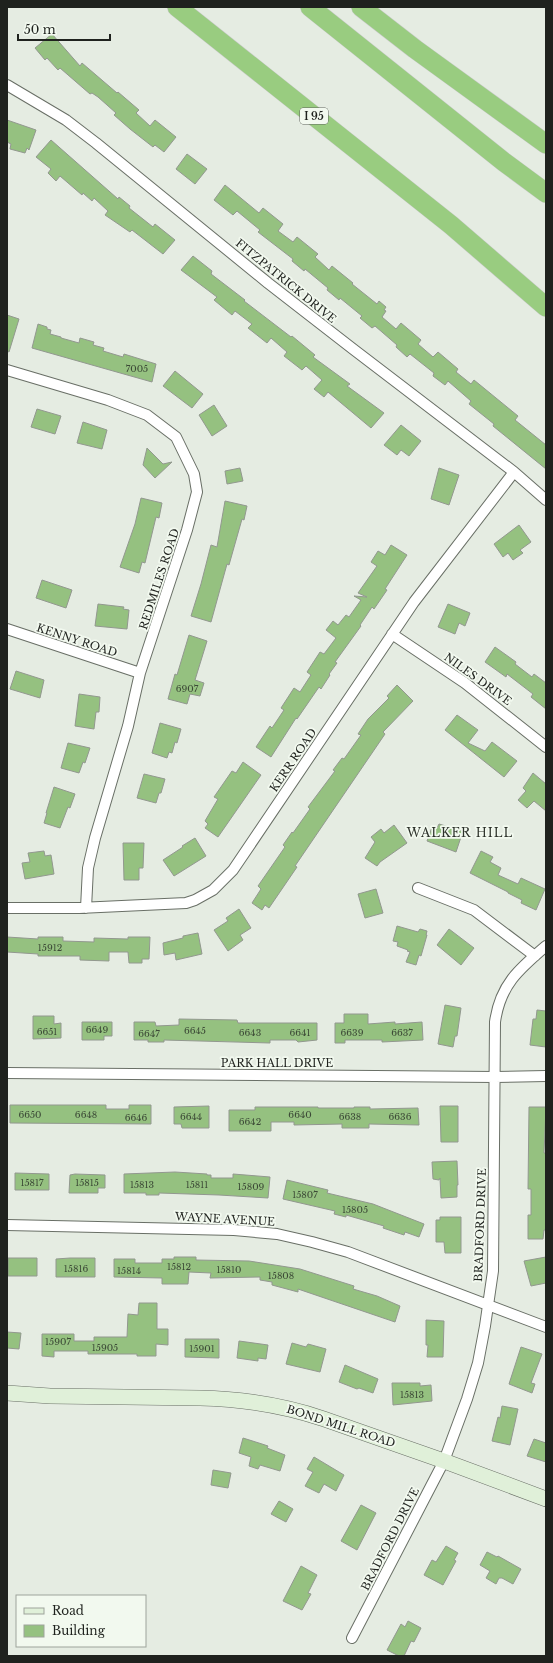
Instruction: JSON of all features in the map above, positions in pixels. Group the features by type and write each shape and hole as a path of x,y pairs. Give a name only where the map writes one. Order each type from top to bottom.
{"highway":[{"name":"I 95","path":"177,7 451,225 546,296"},
{"path":"310,7 546,194"},
{"path":"361,7 416,49 546,143"},
{"path":"451,225 546,307"}],"street":[{"name":"FITZPATRICK DRIVE","path":"7,85 81,131 346,345 514,472 546,500"},
{"name":"REDMILES ROAD","path":"7,370 108,400 147,415 176,437 194,474 197,492 187,530 140,673 128,726 95,838 88,868 86,908"},
{"name":"KERR ROAD","path":"7,908 86,908 186,903 205,895 222,882 234,870 422,591 514,472"},
{"name":"KENNY ROAD","path":"7,629 140,673"},
{"name":"NILES DRIVE","path":"392,634 465,683 546,747"},
{"path":"418,888 474,910 535,956"},
{"name":"BRADFORD DRIVE","path":"352,1638 444,1461 473,1383 483,1338 492,1271 495,1022 498,1004 504,989 512,978 546,946"},
{"name":"PARK HALL DRIVE","path":"7,1073 495,1077 546,1076"},
{"name":"WAYNE AVENUE","path":"7,1225 234,1230 277,1234 348,1252 546,1327"},
{"name":"BOND MILL ROAD","path":"7,1393 50,1396 206,1398 265,1404 304,1412 444,1461 546,1499"}],"building":[{"path":"52,34 80,66 82,63 139,110 136,113 150,126 155,120 176,137 164,152 155,145 153,147 130,129 114,115 116,113 98,97 92,93 90,94 60,68 58,70 47,58 45,60 35,48"},
{"path":"7,120 36,130 29,150 27,148 25,153 10,149 11,144 7,142"},
{"path":"51,140 118,199 119,197 130,206 129,208 153,227 155,224 175,240 163,254 132,230 130,232 105,215 108,211 94,198 92,201 83,193 82,195 60,176 56,181 48,173 51,169 36,157"},
{"path":"187,154 207,169 195,184 176,169"},
{"path":"225,185 259,213 263,208 283,224 278,231 293,242 297,237 318,254 315,257 329,270 332,266 377,304 379,301 386,307 384,310 386,311 382,317 396,329 401,323 421,340 418,344 433,357 438,352 458,369 456,372 471,384 474,380 518,416 515,420 546,445 546,469 493,426 494,424 469,404 471,401 448,381 445,385 433,376 434,373 410,354 407,357 396,347 397,345 375,326 372,328 360,318 362,316 340,298 339,300 327,290 328,288 305,269 304,271 292,261 293,259 258,232 260,230 237,211 233,215 214,200"},
{"path":"193,256 212,271 211,274 245,300 244,301 291,337 292,336 315,355 313,357 350,384 347,386 384,413 371,428 328,392 324,397 314,389 322,380 306,366 302,370 284,356 287,352 271,338 267,343 248,328 252,324 235,311 232,315 214,300 217,297 181,270"},
{"path":"7,315 19,319 9,352 7,351"},
{"path":"38,324 51,330 50,334 61,338 79,343 80,338 94,342 93,345 104,348 103,351 123,357 124,354 156,364 152,382 32,348"},
{"path":"175,371 203,394 192,408 163,386"},
{"path":"214,405 227,426 212,436 199,415"},
{"path":"37,409 61,416 55,434 31,427"},
{"path":"83,422 107,430 102,449 77,443"},
{"path":"401,425 421,441 409,456 401,450 397,455 384,445"},
{"path":"147,448 163,464 172,462 155,478 143,465"},
{"path":"240,468 243,481 227,484 225,471"},
{"path":"439,468 459,475 449,505 431,499"},
{"path":"141,498 162,503 159,518 156,517 145,563 142,562 139,573 120,567 135,524"},
{"path":"225,501 247,506 244,520 242,519 229,565 227,564 211,622 191,616 211,545 217,547"},
{"path":"519,525 531,542 520,550 523,553 513,560 508,553 503,557 494,544"},
{"path":"391,545 407,555 385,589 387,590 374,609 372,607 360,625 361,626 335,662 337,663 321,689 319,687 297,719 296,718 271,757 256,747 270,726 272,728 284,710 281,708 294,688 300,692 311,675 307,672 320,652 324,654 336,638 326,630 333,621 338,625 346,615 349,617 361,600 354,596 367,597 358,593 377,566 371,562 378,551 385,555"},
{"path":"42,580 72,590 66,608 36,598"},
{"path":"98,604 124,607 123,609 129,610 127,629 95,626"},
{"path":"448,604 470,613 465,626 459,623 455,634 438,627"},
{"path":"189,635 207,641 195,680 204,683 200,696 190,694 187,704 168,699"},
{"path":"495,647 516,662 515,664 532,677 534,674 546,683 546,709 531,697 533,694 507,674 506,677 485,662"},
{"path":"16,671 44,680 40,698 10,689"},
{"path":"397,685 413,701 383,732 385,734 295,866 297,867 269,908 265,905 262,910 252,903 261,889 258,886 285,847 283,845 310,809 308,807 335,771 333,770 342,758 344,759 361,735 358,734 368,719 389,698 387,696"},
{"path":"79,694 100,697 99,712 96,712 94,729 75,726"},
{"path":"457,715 478,730 468,743 485,751 492,742 517,761 504,777 445,730"},
{"path":"160,723 181,729 177,743 175,742 172,753 169,752 167,758 152,753"},
{"path":"68,743 90,748 85,763 83,762 79,773 61,768"},
{"path":"243,762 261,775 218,837 205,828 208,824 205,821 218,799 214,797 232,771 236,773"},
{"path":"533,773 546,784 546,811 534,801 527,808 518,800 526,791 523,788"},
{"path":"144,774 165,779 156,803 137,798"},
{"path":"54,787 75,794 60,828 44,823"},
{"path":"439,824 463,831 456,852 427,841 432,827 437,828"},
{"path":"394,825 407,843 380,862 377,866 365,858 375,842 371,837 381,829 384,833"},
{"path":"195,838 206,856 174,876 163,860"},
{"path":"123,843 144,843 143,868 139,868 139,880 124,880"},
{"path":"44,851 45,856 51,855 54,874 25,879 22,863 30,862 28,853"},
{"path":"481,851 493,857 490,862 501,868 498,875 518,884 521,878 545,889 536,910 521,903 522,900 508,892 470,873"},
{"path":"376,889 383,913 365,918 358,894"},
{"path":"239,909 251,928 240,935 243,940 228,951 214,930 228,921 226,918"},
{"path":"397,926 418,932 420,929 427,931 421,956 419,955 416,965 406,962 410,952 397,946 398,942 393,941"},
{"path":"449,929 474,948 461,965 437,945"},
{"path":"198,933 202,954 176,960 175,953 164,955 163,943 183,938 183,936"},
{"path":"7,937 38,939 38,937 63,937 63,941 94,942 94,938 128,939 128,937 150,937 149,959 142,959 142,963 129,963 128,952 109,952 109,961 80,960 80,956 38,956 38,954 7,952"},
{"path":"445,1005 461,1008 457,1036 455,1036 453,1047 438,1044"},
{"path":"537,1010 546,1011 546,1047 530,1045 533,1019 536,1019"},
{"path":"344,1014 368,1014 368,1024 422,1022 423,1040 382,1042 382,1040 345,1040 345,1043 335,1043 335,1023 344,1023"},
{"path":"33,1016 54,1016 54,1024 61,1023 61,1038 33,1039"},
{"path":"179,1019 237,1020 238,1023 317,1023 317,1040 298,1042 296,1040 270,1040 270,1043 164,1040 164,1042 148,1042 148,1040 134,1040 134,1022 155,1022 156,1026 179,1025"},
{"path":"82,1022 112,1022 112,1036 104,1036 104,1040 82,1040"},
{"path":"10,1105 106,1105 106,1109 129,1109 129,1105 151,1105 151,1124 10,1123"},
{"path":"209,1106 209,1128 182,1128 181,1124 174,1124 174,1107"},
{"path":"440,1106 458,1106 458,1142 441,1142"},
{"path":"255,1107 370,1107 370,1109 418,1108 419,1125 369,1124 369,1128 342,1128 342,1124 294,1125 294,1122 271,1122 271,1131 229,1131 229,1110 255,1110"},
{"path":"529,1107 546,1107 544,1153 546,1153 546,1230 544,1230 543,1239 528,1239 528,1215 531,1215 531,1189 528,1189"},
{"path":"457,1161 457,1197 441,1198 440,1178 439,1180 433,1179 432,1162"},
{"path":"175,1172 207,1174 211,1175 211,1178 233,1178 233,1174 270,1177 268,1198 219,1195 159,1193 159,1195 146,1195 146,1193 124,1193 124,1174"},
{"path":"15,1173 49,1174 49,1190 15,1190"},
{"path":"70,1175 105,1175 105,1188 98,1188 98,1193 69,1193"},
{"path":"287,1180 328,1190 327,1193 373,1204 424,1224 419,1237 405,1232 404,1235 383,1228 384,1226 346,1215 346,1217 334,1214 335,1211 283,1199"},
{"path":"440,1217 461,1217 461,1253 445,1253 444,1242 436,1242 436,1220 440,1220"},
{"path":"174,1257 196,1257 196,1260 249,1261 300,1269 354,1286 353,1289 377,1296 400,1306 395,1322 298,1289 298,1292 272,1285 272,1282 260,1280 260,1277 210,1278 211,1273 189,1272 188,1284 162,1284 162,1278 114,1277 114,1259 135,1259 135,1263 162,1263 162,1259 174,1259"},
{"path":"546,1257 546,1283 531,1286 524,1261"},
{"path":"8,1258 37,1258 37,1276 8,1276"},
{"path":"95,1258 95,1277 56,1277 56,1259"},
{"path":"139,1303 157,1303 157,1329 168,1329 168,1345 156,1344 156,1356 137,1356 137,1354 88,1354 88,1351 54,1351 54,1357 42,1356 42,1334 74,1334 74,1341 94,1341 94,1337 127,1337 128,1314 138,1315"},
{"path":"426,1320 444,1321 443,1357 427,1357 428,1345 426,1345"},
{"path":"7,1332 21,1333 19,1349 7,1348"},
{"path":"185,1339 219,1339 219,1358 185,1357"},
{"path":"239,1341 268,1345 266,1359 258,1358 258,1361 237,1358"},
{"path":"292,1343 306,1347 308,1344 326,1349 320,1372 286,1364"},
{"path":"521,1347 542,1354 531,1383 535,1384 532,1393 509,1384"},
{"path":"345,1365 378,1379 373,1393 339,1382"},
{"path":"392,1383 420,1383 420,1386 431,1385 432,1401 393,1405"},
{"path":"502,1406 518,1409 510,1445 492,1441 498,1417 500,1418"},
{"path":"243,1438 268,1446 267,1448 285,1455 280,1471 260,1465 258,1469 249,1466 251,1457 239,1453"},
{"path":"534,1439 546,1443 546,1462 527,1456"},
{"path":"314,1457 344,1475 336,1491 324,1484 319,1493 305,1486 313,1472 307,1469"},
{"path":"213,1470 231,1473 228,1488 211,1485"},
{"path":"279,1501 293,1509 286,1522 271,1514"},
{"path":"361,1505 376,1513 357,1550 341,1541"},
{"path":"446,1546 458,1553 454,1560 456,1561 443,1585 424,1575 432,1560 436,1562"},
{"path":"487,1552 497,1557 498,1556 521,1569 513,1584 499,1578 496,1584 486,1578 490,1571 480,1565"},
{"path":"301,1566 317,1575 308,1593 311,1594 302,1610 283,1601"},
{"path":"408,1621 421,1628 414,1642 411,1641 404,1656 399,1656 387,1650 401,1624 405,1627"}],"district":[{"name":"WALKER HILL","path":"460,832"}]}
